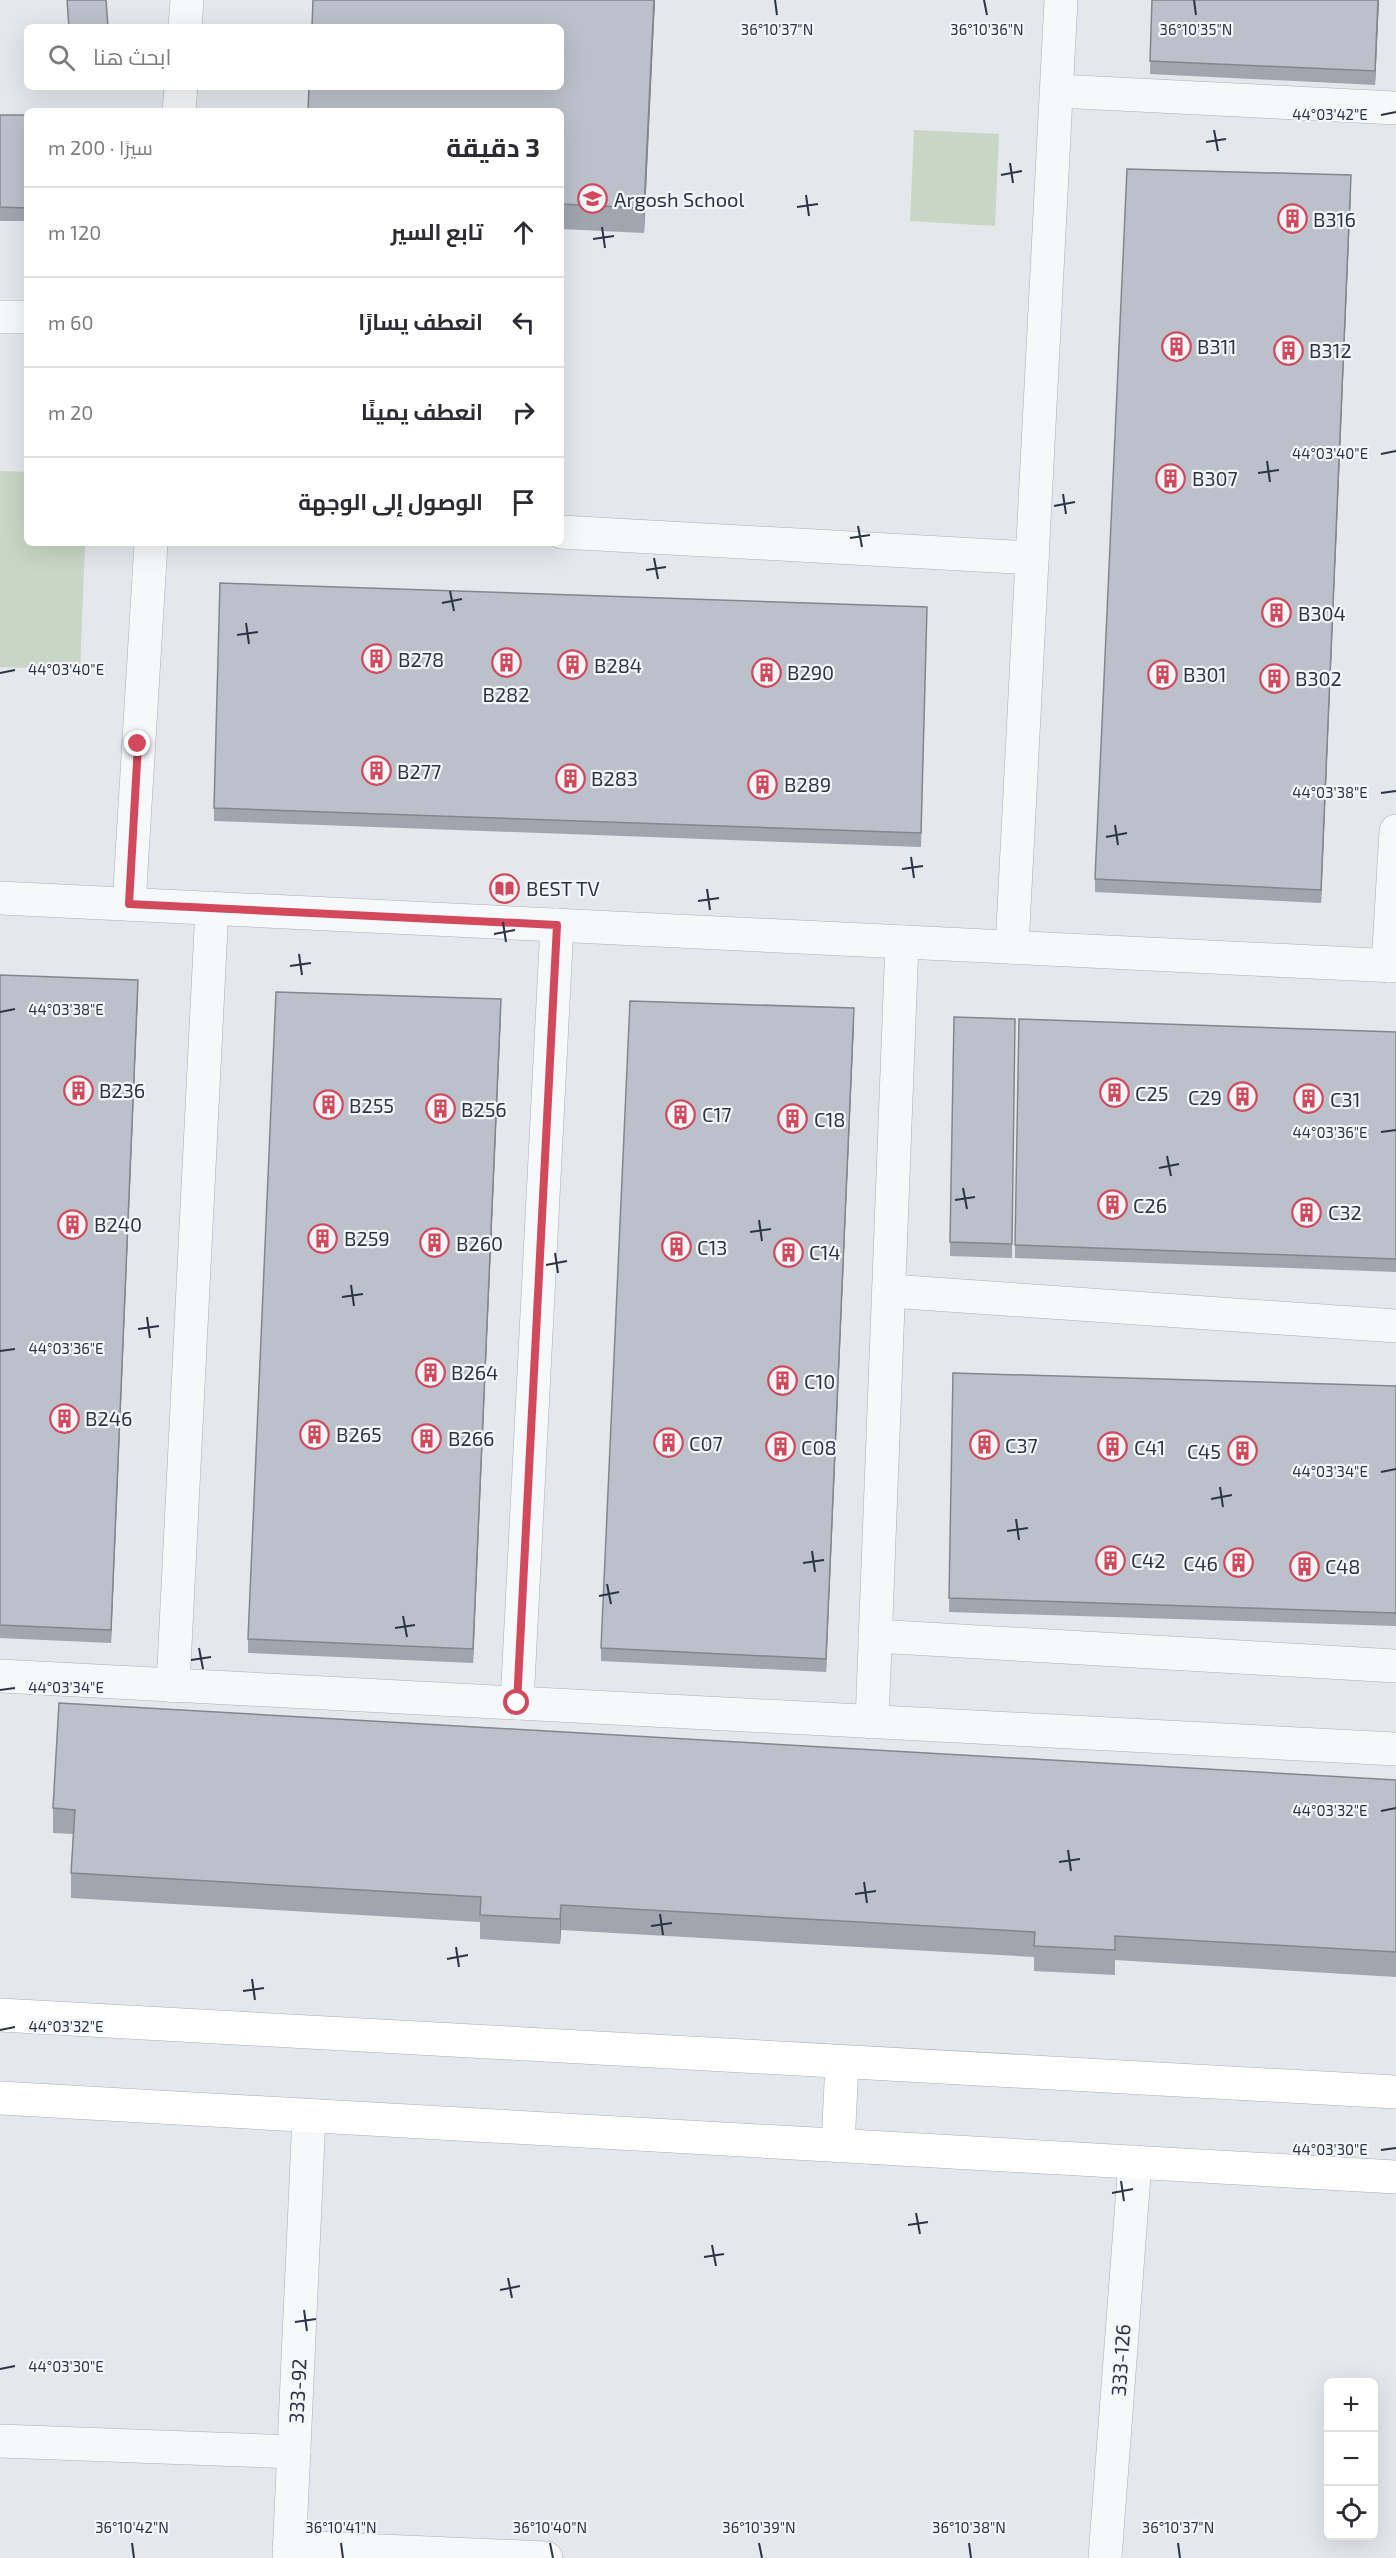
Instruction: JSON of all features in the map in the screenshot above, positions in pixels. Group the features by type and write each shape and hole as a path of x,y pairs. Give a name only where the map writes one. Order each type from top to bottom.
{"main road":[{"path":"0,2015 1396,2092"},
{"path":"838,2146 842,2062"},
{"path":"0,2098 1396,2177"}],"street":[{"path":"185,24 187,0"},
{"path":"1012,947 1061,0"},
{"path":"179,108 181,90"},
{"path":"1058,91 1396,108"},
{"path":"0,317 24,317"},
{"path":"564,532 1032,558"},
{"path":"129,904 150,546"},
{"path":"0,898 1392,966 1396,831"},
{"path":"173,1686 212,908"},
{"path":"517,1703 557,925"},
{"path":"872,1722 902,942"},
{"path":"890,1291 1396,1326"},
{"path":"875,1636 1396,1666"},
{"path":"0,1676 1396,1749"},
{"name":"333-92","path":"289,2553 309,2115"},
{"name":"333-126","path":"1105,2558 1135,2163"},
{"path":"0,2441 294,2452"},
{"path":"289,2553 546,2558"}],"green space":[{"path":"914,130 999,134 995,226 910,221"},
{"path":"0,471 24,472 24,546 85,546 80,670 0,667"}],"building":[{"path":"67,0 106,0 108,24 69,24"},
{"path":"313,0 654,0 644,208 564,204 564,108 308,108 309,90 564,90 564,24 312,24"},
{"path":"1152,0 1378,0 1375,71 1150,61"},
{"path":"0,115 24,115 24,208 0,207"},
{"path":"1127,169 1351,175 1321,890 1095,879"},
{"path":"220,583 927,607 921,833 214,808"},
{"path":"0,975 138,980 111,1630 0,1625"},
{"path":"276,992 501,999 473,1649 248,1639"},
{"path":"630,1001 854,1008 826,1659 601,1648"},
{"path":"954,1017 1015,1019 1012,1244 950,1242"},
{"path":"1019,1019 1396,1032 1396,1259 1015,1245"},
{"path":"953,1373 1396,1386 1396,1613 949,1598"},
{"path":"59,1703 1396,1780 1396,1952 1115,1936 1115,1950 1034,1946 1035,1932 561,1905 560,1919 480,1915 481,1897 71,1873 75,1810 53,1808"}],"place":[{"name":"Argosh School","path":"593,199"},
{"name":"B316","path":"1292,219"},
{"name":"B311","path":"1176,346"},
{"name":"B312","path":"1288,350"},
{"name":"B307","path":"1171,478"},
{"name":"B304","path":"1277,613"},
{"name":"B278","path":"377,659"},
{"name":"B282","path":"506,663"},
{"name":"B284","path":"573,665"},
{"name":"B290","path":"766,672"},
{"name":"B301","path":"1162,674"},
{"name":"B302","path":"1274,678"},
{"name":"B277","path":"376,771"},
{"name":"B283","path":"570,778"},
{"name":"B289","path":"763,784"},
{"name":"BEST TV","path":"505,888"},
{"name":"B236","path":"78,1090"},
{"name":"C25","path":"1114,1093"},
{"name":"C29","path":"1243,1097"},
{"name":"C31","path":"1309,1099"},
{"name":"B255","path":"328,1105"},
{"name":"B256","path":"440,1109"},
{"name":"C17","path":"681,1114"},
{"name":"C18","path":"793,1119"},
{"name":"C26","path":"1112,1205"},
{"name":"C32","path":"1307,1212"},
{"name":"B240","path":"73,1224"},
{"name":"B259","path":"323,1238"},
{"name":"B260","path":"435,1243"},
{"name":"C13","path":"676,1247"},
{"name":"C14","path":"788,1252"},
{"name":"B264","path":"430,1372"},
{"name":"C10","path":"783,1381"},
{"name":"B246","path":"64,1418"},
{"name":"B265","path":"315,1434"},
{"name":"B266","path":"427,1438"},
{"name":"C07","path":"668,1443"},
{"name":"C37","path":"984,1445"},
{"name":"C08","path":"780,1447"},
{"name":"C41","path":"1113,1447"},
{"name":"C45","path":"1242,1451"},
{"name":"C42","path":"1110,1560"},
{"name":"C46","path":"1239,1563"},
{"name":"C48","path":"1304,1566"}],"route":[{"path":"138,744 129,904 557,925 517,1703"}]}
